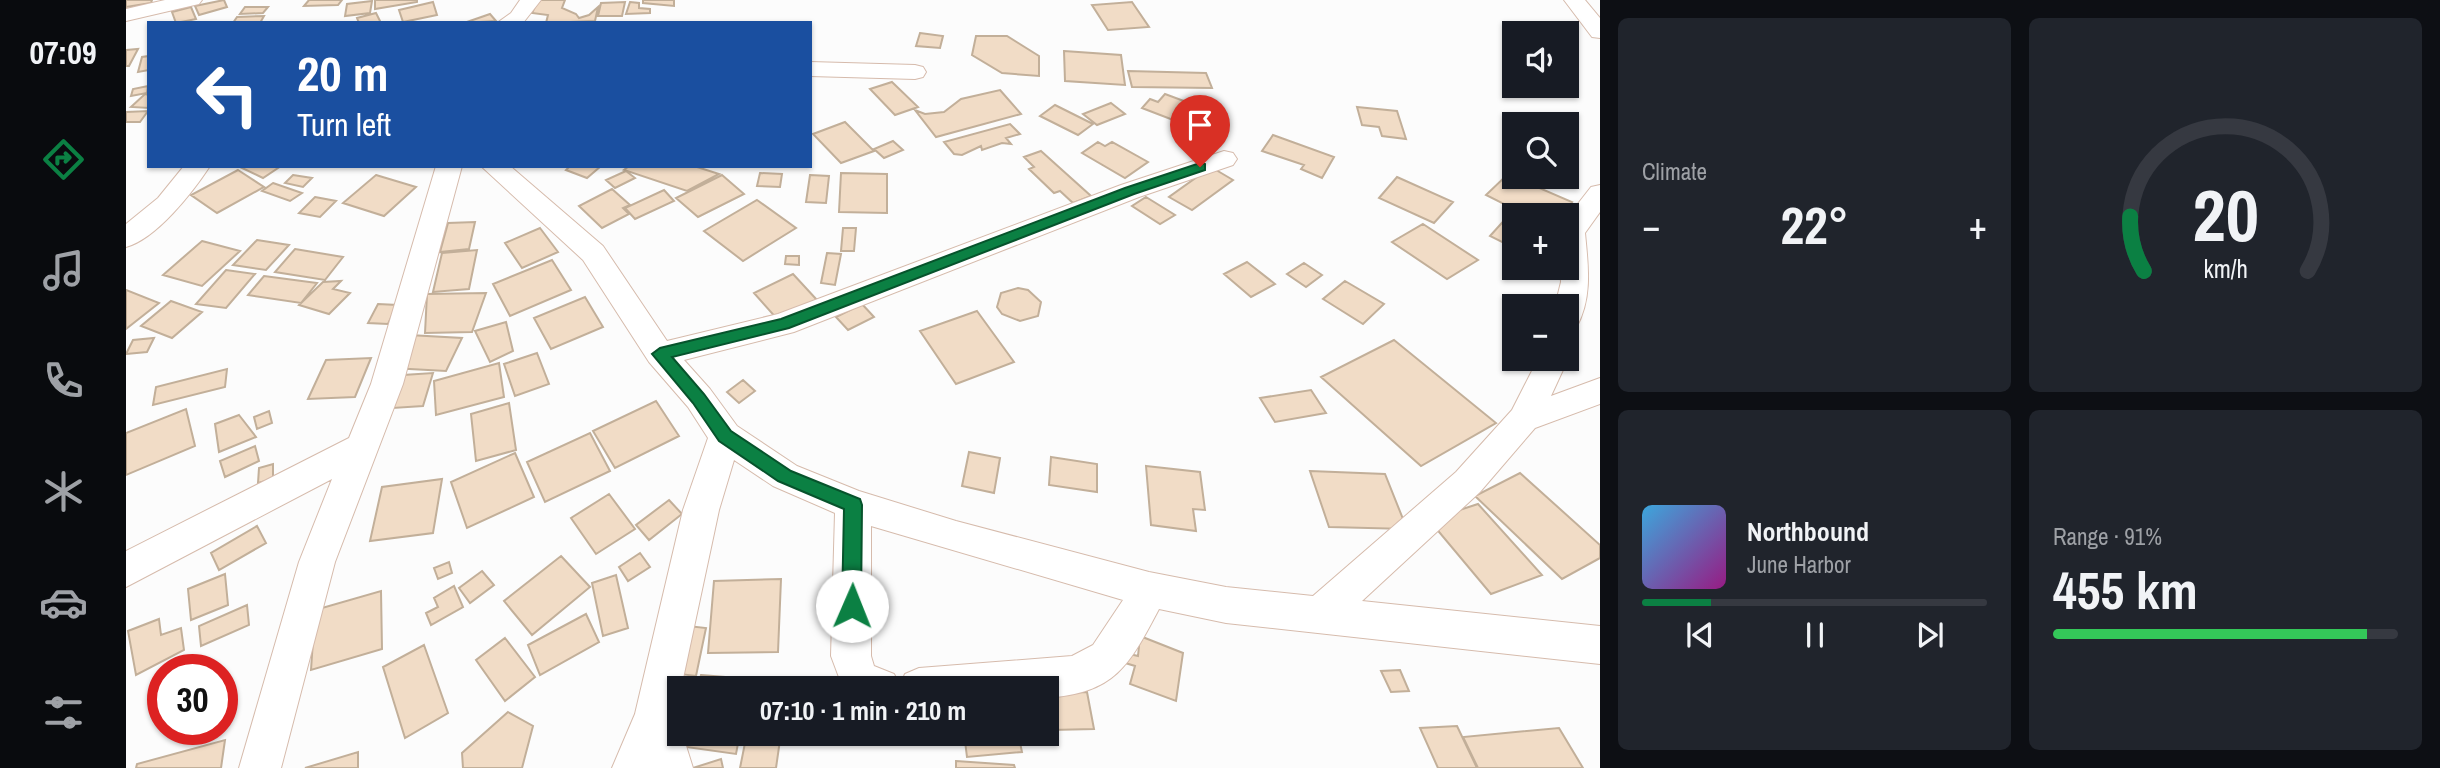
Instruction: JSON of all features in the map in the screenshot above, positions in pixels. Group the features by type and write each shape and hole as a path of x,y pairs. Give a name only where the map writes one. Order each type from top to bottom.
{"street":[{"path":"126,26 155,12 192,0"},
{"path":"511,21 518,17 531,0"},
{"path":"1574,0 1600,32"},
{"path":"126,15 155,12"},
{"path":"812,69 915,72"},
{"path":"660,354 783,324 1130,191 1224,159"},
{"path":"126,238 167,204 196,168"},
{"path":"261,768 317,562 387,384 448,168"},
{"path":"496,168 523,189 593,253 660,354 699,398 725,436 785,476 853,505 956,537 1149,590 1226,605 1600,645"},
{"path":"1572,294 1575,282 1571,232 1600,193"},
{"path":"1320,615 1468,482 1524,419 1547,371"},
{"path":"1524,419 1600,391"},
{"path":"633,768 655,715 701,510 725,436"},
{"path":"126,570 361,448"},
{"path":"853,505 851,656 858,676"},
{"path":"1059,677 1076,676 1107,659 1126,633 1149,590"},
{"path":"655,715 672,768"}],"building":[{"path":"126,0 152,0 151,3 126,7"},
{"path":"224,0 227,7 199,15 195,6"},
{"path":"309,0 342,0 338,5 304,6"},
{"path":"375,0 417,0 417,2 375,9"},
{"path":"538,0 565,0 562,8 579,18 589,15 598,7 595,21 546,21 548,15 532,13"},
{"path":"643,0 674,0 674,6 643,3"},
{"path":"372,1 370,13 345,16 347,4"},
{"path":"433,2 437,15 403,21 399,10"},
{"path":"625,2 622,16 598,16 601,3"},
{"path":"630,2 639,3 639,8 650,9 650,13 626,14"},
{"path":"1132,2 1149,27 1108,30 1092,5"},
{"path":"191,7 196,19 175,21 172,12"},
{"path":"245,7 268,7 263,13 240,14"},
{"path":"376,13 380,21 358,21 357,18"},
{"path":"490,14 496,21 470,21"},
{"path":"264,16 261,21 234,21 237,17"},
{"path":"920,33 943,36 940,48 916,46"},
{"path":"976,36 1007,36 1039,56 1039,76 1002,73 972,55"},
{"path":"138,49 129,66 126,66 126,50"},
{"path":"1064,51 1121,55 1125,85 1065,81"},
{"path":"147,56 147,70 138,72 142,57"},
{"path":"1128,71 1206,73 1212,88 1132,87"},
{"path":"892,82 918,107 895,115 870,89"},
{"path":"147,86 147,93 131,96 133,89"},
{"path":"1000,90 1021,114 936,137 915,110 925,114 944,112 961,99"},
{"path":"145,94 147,94 147,108 131,107"},
{"path":"1165,94 1192,104 1181,123 1142,108 1150,99 1158,102"},
{"path":"1111,103 1125,114 1097,125 1083,114"},
{"path":"1055,105 1093,124 1078,135 1040,116"},
{"path":"1357,107 1397,111 1406,139 1382,136 1379,127 1362,125"},
{"path":"147,111 140,122 126,122 126,112"},
{"path":"845,122 874,151 841,163 813,134"},
{"path":"1010,124 1020,134 1006,138 1011,144 1002,143 982,150 981,146 962,155 954,154 944,142"},
{"path":"1273,135 1334,157 1322,178 1301,169 1304,165 1262,151"},
{"path":"893,141 903,150 884,158 874,149"},
{"path":"1098,142 1105,146 1112,142 1148,162 1125,178 1082,153"},
{"path":"1041,151 1091,196 1073,203 1060,191 1054,193 1029,169 1034,167 1024,157"},
{"path":"1211,167 1233,180 1192,210 1169,197"},
{"path":"242,168 278,168 263,178"},
{"path":"568,168 599,168 587,178 566,170"},
{"path":"700,168 719,174 687,191 624,170"},
{"path":"238,170 264,187 217,213 191,195"},
{"path":"626,171 635,178 615,188 606,180"},
{"path":"760,173 782,174 780,187 757,186"},
{"path":"841,173 887,174 887,213 839,212"},
{"path":"293,175 312,178 303,187 285,183"},
{"path":"376,175 416,187 384,216 343,203"},
{"path":"722,175 744,194 698,217 676,198"},
{"path":"810,175 829,176 826,203 806,202"},
{"path":"1397,177 1453,202 1434,223 1379,198"},
{"path":"1502,180 1502,189 1542,189 1572,202 1502,203 1486,195"},
{"path":"273,183 302,193 290,201 262,191"},
{"path":"612,189 630,205 623,208 629,214 602,228 579,206"},
{"path":"664,190 674,201 635,219 625,208"},
{"path":"315,197 336,201 320,217 299,213"},
{"path":"1146,197 1175,215 1160,224 1132,206"},
{"path":"757,200 796,228 743,261 704,231"},
{"path":"475,222 469,249 440,252 448,223"},
{"path":"1502,223 1502,242 1490,236"},
{"path":"1423,224 1478,260 1447,279 1392,242"},
{"path":"540,228 558,252 522,268 505,243"},
{"path":"843,228 856,228 854,251 841,251"},
{"path":"257,240 289,245 266,270 233,265"},
{"path":"202,241 240,251 202,286 163,275"},
{"path":"295,249 343,257 325,280 275,272"},
{"path":"477,250 469,289 433,292 442,253"},
{"path":"827,253 841,254 835,285 821,283"},
{"path":"786,256 799,256 799,265 785,264"},
{"path":"552,260 571,290 510,316 493,284"},
{"path":"1247,262 1275,284 1251,297 1224,274"},
{"path":"1304,263 1322,275 1306,287 1287,274"},
{"path":"226,270 255,274 226,308 196,304"},
{"path":"793,274 817,300 778,320 754,293"},
{"path":"264,276 317,283 301,303 248,295"},
{"path":"341,281 333,289 350,293 329,314 299,305 323,282"},
{"path":"1345,281 1384,304 1363,324 1323,299"},
{"path":"1018,288 1028,290 1041,302 1038,316 1020,321 1002,314 997,307 1001,293"},
{"path":"126,290 159,303 126,329"},
{"path":"486,293 472,332 425,333 427,294"},
{"path":"585,297 603,327 551,349 534,318"},
{"path":"171,301 202,312 172,338 141,326"},
{"path":"378,304 397,305 388,324 368,323"},
{"path":"862,304 874,317 848,330 836,317"},
{"path":"977,311 1014,362 956,384 920,331"},
{"path":"506,322 513,351 490,362 475,331"},
{"path":"409,335 462,338 446,371 392,368"},
{"path":"154,338 147,352 126,354 133,340"},
{"path":"1394,340 1496,423 1421,466 1321,377"},
{"path":"537,353 549,384 515,396 504,364"},
{"path":"371,358 355,397 308,399 326,360"},
{"path":"499,363 504,397 436,415 434,381"},
{"path":"227,369 225,387 153,405 156,387"},
{"path":"433,373 423,406 393,408 403,375"},
{"path":"743,380 755,391 739,403 727,392"},
{"path":"1311,390 1326,413 1275,422 1260,398"},
{"path":"656,401 679,436 615,468 593,431"},
{"path":"509,403 516,450 476,461 471,414"},
{"path":"186,409 195,446 126,475 126,433"},
{"path":"269,411 272,423 257,429 254,417"},
{"path":"239,415 256,437 219,452 215,424"},
{"path":"590,433 610,471 545,502 527,462"},
{"path":"255,446 259,461 225,477 220,461"},
{"path":"969,452 1000,458 994,493 962,486"},
{"path":"515,453 534,497 467,528 451,482"},
{"path":"1051,457 1097,464 1097,492 1049,485"},
{"path":"273,464 273,479 258,483 259,468"},
{"path":"1146,466 1200,472 1205,510 1193,509 1196,531 1151,525"},
{"path":"1310,471 1385,474 1407,529 1329,527"},
{"path":"1520,473 1600,545 1600,558 1562,579 1475,496"},
{"path":"442,479 433,533 370,541 382,487"},
{"path":"609,494 635,529 596,554 571,518"},
{"path":"669,500 682,514 649,540 636,525"},
{"path":"1478,504 1542,575 1491,594 1429,520"},
{"path":"257,526 266,543 219,570 211,553"},
{"path":"640,553 650,567 628,581 619,567"},
{"path":"561,556 590,587 532,635 504,601"},
{"path":"449,562 452,573 438,579 434,568"},
{"path":"482,571 494,585 470,603 459,588"},
{"path":"225,574 228,605 191,620 188,589"},
{"path":"616,575 628,628 603,636 592,583"},
{"path":"781,579 778,652 708,653 714,581"},
{"path":"454,586 463,607 431,625 426,613 438,607 434,598"},
{"path":"381,591 382,649 311,670 315,610"},
{"path":"247,605 249,625 201,646 199,626"},
{"path":"586,614 599,642 540,675 528,645"},
{"path":"159,619 161,635 181,628 184,650 176,654 147,654 147,669 136,675 128,631"},
{"path":"688,626 706,628 696,676 679,674"},
{"path":"1140,636 1183,653 1176,701 1130,684 1135,666 1122,662 1125,653 1138,656"},
{"path":"505,638 535,677 505,701 476,660"},
{"path":"424,645 448,713 405,738 383,667"},
{"path":"1400,670 1409,691 1391,692 1381,671"},
{"path":"1087,692 1094,729 1059,730 1059,693"},
{"path":"508,712 533,726 522,768 463,768 462,753"},
{"path":"1457,726 1477,768 1438,768 1420,728"},
{"path":"1559,728 1583,768 1478,768 1463,737"},
{"path":"207,745 224,745 221,768 136,768 137,764"},
{"path":"686,746 738,746 736,754"},
{"path":"744,746 779,746 776,768 740,768"},
{"path":"966,746 1021,746 1022,752 967,757"},
{"path":"358,752 358,768 305,768"},
{"path":"721,759 723,768 693,768"},
{"path":"956,761 1014,765 1015,768 956,768"}],"route":[{"path":"852,606 853,505 785,476 725,436 699,398 660,354 783,324 1130,191 1200,167"}]}
